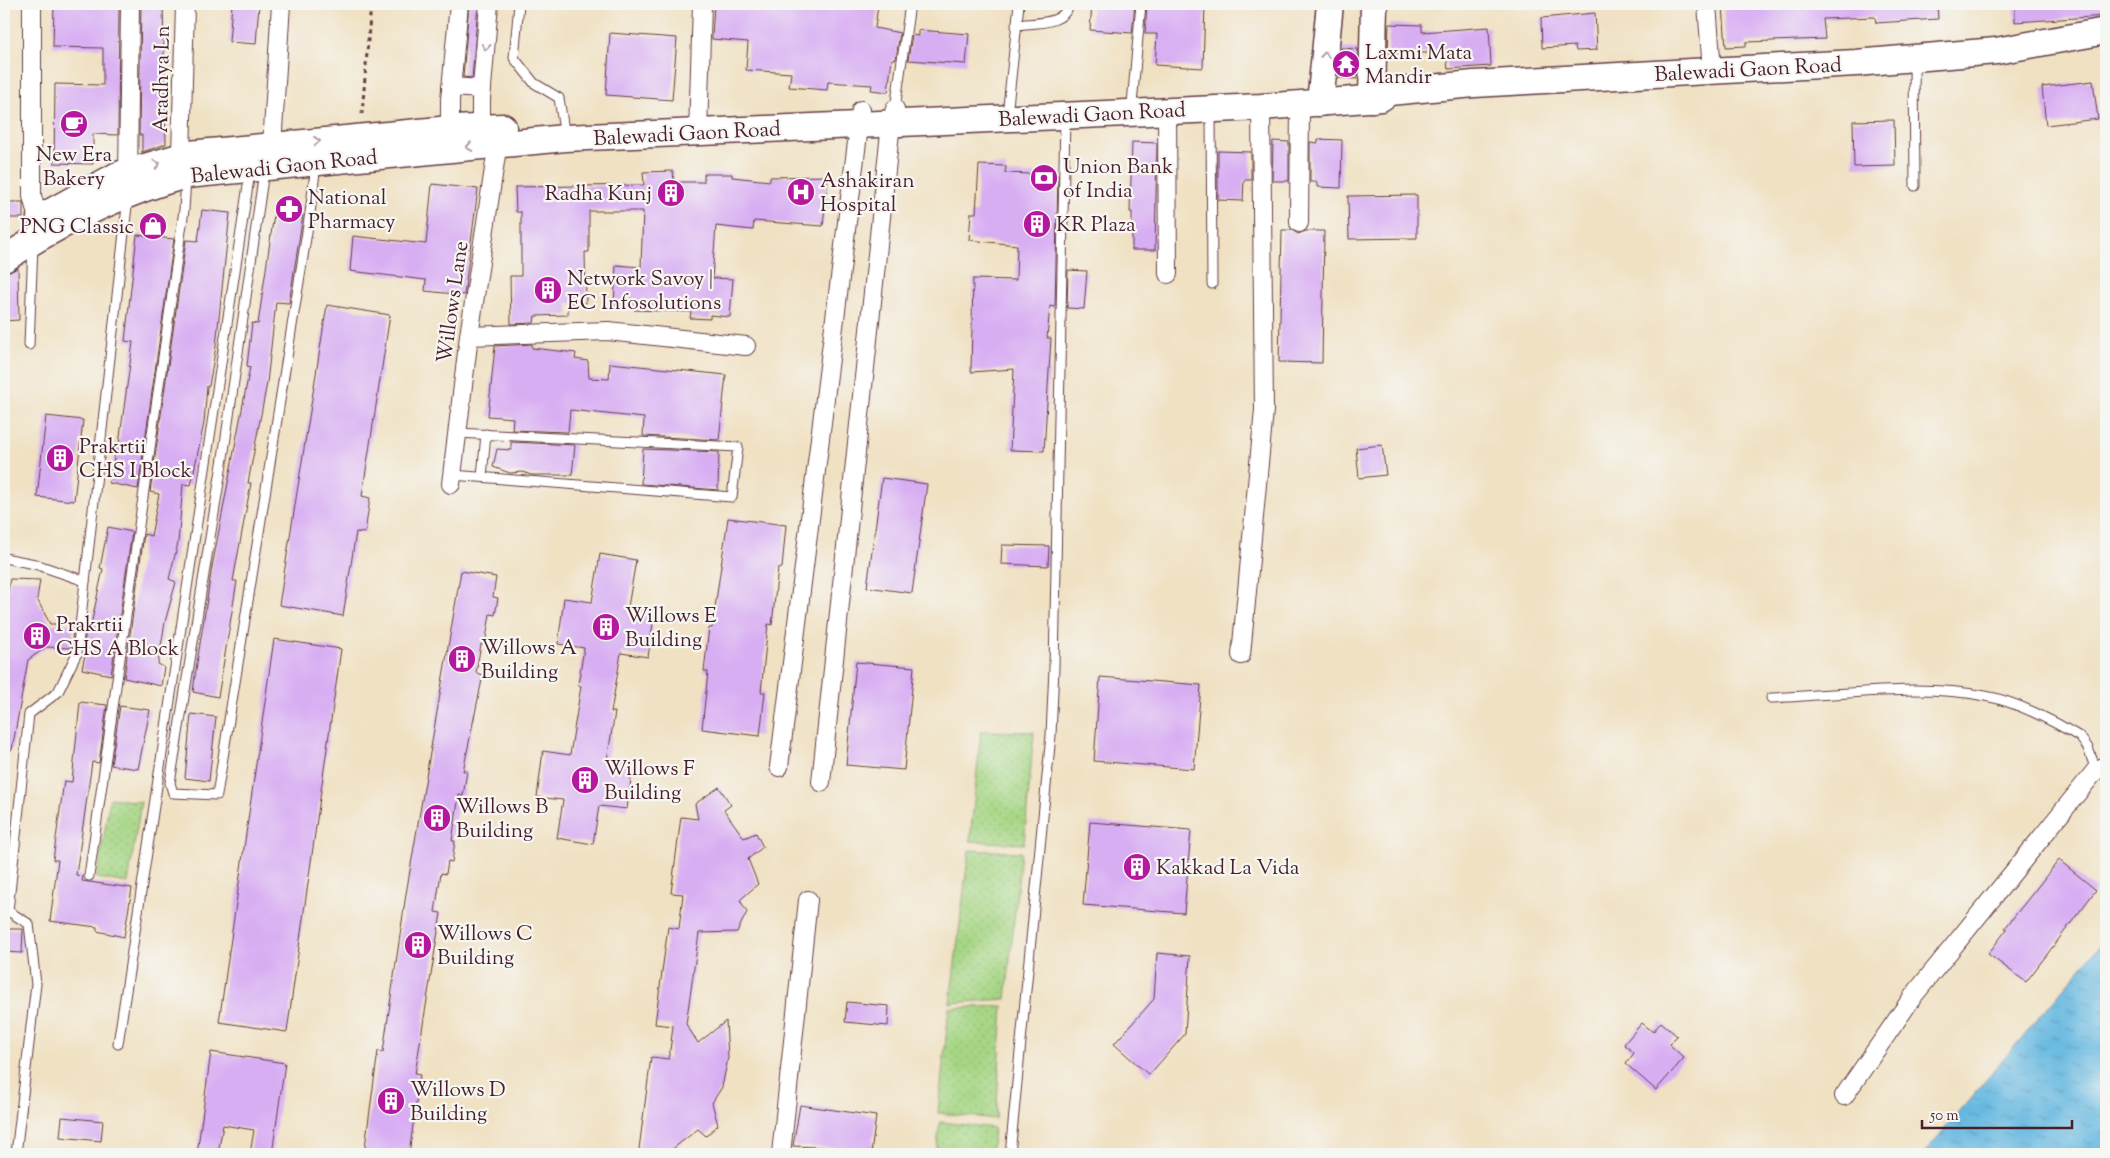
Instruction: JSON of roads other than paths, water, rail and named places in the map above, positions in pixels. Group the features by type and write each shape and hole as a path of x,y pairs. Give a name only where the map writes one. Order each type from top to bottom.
{"main road":[{"path":"1314,100 1330,4"},
{"path":"1374,4 1377,93"},
{"name":"Balewadi Gaon Road","path":"893,116 1065,111 1167,111 1261,107 1474,84 1712,71 1996,51 2106,31"},
{"name":"Balewadi Gaon Road","path":"262,161 361,137 450,129 493,133 563,131 861,118 1008,106 1065,111 1132,104 1314,100"},
{"name":"Balewadi Gaon Road","path":"4,239 36,229 128,182 184,166 262,161 316,164 493,133"},
{"name":"Balewadi Gaon Road","path":"4,259 36,229"}],"street":[{"path":"32,4 32,196 36,229"},
{"path":"128,182 130,4"},
{"name":"Aradhya Ln","path":"184,166 185,4"},
{"path":"262,161 281,4"},
{"path":"450,129 451,87 459,4"},
{"name":"Willows Lane","path":"452,479 493,133 482,89 490,4"},
{"path":"697,126 702,4"},
{"path":"1707,4 1712,71"},
{"path":"451,87 482,89"},
{"path":"1299,223 1314,100"},
{"path":"1241,655 1264,410 1261,107"},
{"path":"1167,111 1168,274"},
{"path":"821,782 893,116"},
{"path":"779,766 861,118"},
{"path":"469,336 608,331 746,346"},
{"path":"1844,1096 1914,995 2101,768"},
{"path":"781,1154 808,900"}],"lane":[{"path":"520,4 514,58 534,83 559,98 563,131"},
{"path":"893,116 910,4"},
{"path":"1008,106 1019,4"},
{"path":"1016,25 1059,20 1067,12 1070,4"},
{"path":"1132,104 1141,4"},
{"path":"1914,58 1915,186"},
{"path":"1211,108 1212,284"},
{"path":"1010,1154 1051,735 1062,350 1065,111"},
{"path":"262,161 223,458 170,783 174,792 216,795 310,213 316,164"},
{"path":"118,1044 262,161"},
{"path":"89,876 184,210 184,166"},
{"path":"16,1154 36,984 29,924 8,910 29,714 58,692 77,653 128,182"},
{"path":"29,345 36,229"},
{"path":"452,479 482,477 732,498 738,447 458,433"},
{"path":"482,477 486,434"},
{"path":"4,558 35,564 85,581"},
{"path":"1771,698 1913,691 1984,695 2001,699 2080,737 2101,768"}],"water":[{"path":"2106,938 2106,1154 1923,1154 1926,1151"}],"place":[{"name":"Laxmi Mata Mandir","path":"1346,64"},
{"name":"New Era Bakery","path":"74,124"},
{"name":"Union Bank of India","path":"1044,178"},
{"name":"Ashakiran Hospital","path":"801,192"},
{"name":"Radha Kunj","path":"671,193"},
{"name":"National Pharmacy","path":"289,209"},
{"name":"KR Plaza","path":"1037,224"},
{"name":"PNG Classic","path":"153,226"},
{"name":"Network Savoy | EC Infosolutions","path":"548,290"},
{"name":"Prakrtii CHS I Block","path":"60,458"},
{"name":"Willows E Building","path":"606,627"},
{"name":"Prakrtii CHS A Block","path":"37,636"},
{"name":"Willows A Building","path":"462,659"},
{"name":"Willows F Building","path":"585,780"},
{"name":"Willows B Building","path":"437,818"},
{"name":"Kakkad La Vida","path":"1137,867"},
{"name":"Willows C Building","path":"418,945"},
{"name":"Willows D Building","path":"391,1101"}]}
